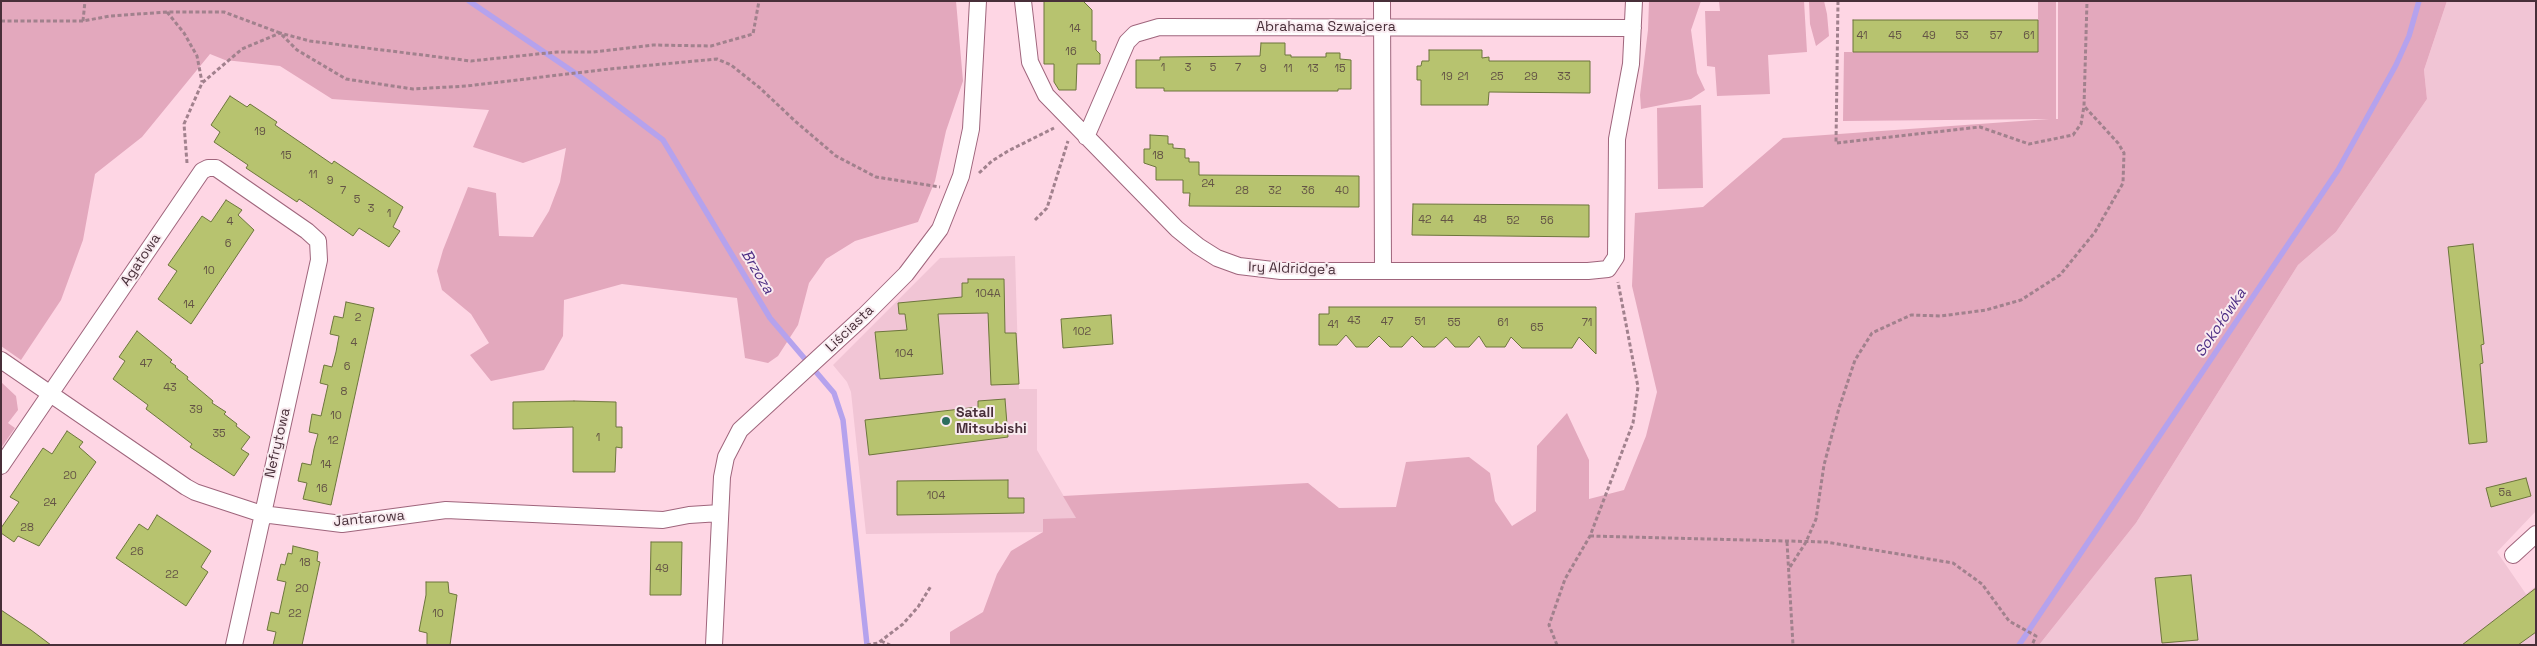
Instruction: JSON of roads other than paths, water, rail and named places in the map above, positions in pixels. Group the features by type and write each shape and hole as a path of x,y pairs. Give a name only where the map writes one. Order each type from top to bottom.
{"street":[{"name":"Liściasta","path":"714,645 724,467 734,439 740,430 800,377 906,274 940,229 957,189 971,130 978,1"},
{"name":"Iry Aldridge’a","path":"1022,1 1027,50 1037,80 1078,137 1177,229 1198,246 1217,258 1239,266 1265,270 1602,271 1612,266 1616,257 1617,138 1630,64 1633,28"},
{"path":"1382,1 1383,271"},
{"path":"1633,28 1634,1"},
{"name":"Abrahama Szwajcera","path":"1078,137 1126,42 1135,34 1160,27 1633,28"},
{"name":"Agatowa","path":"1,466 202,171 208,168 216,168 307,231 318,241"},
{"name":"Nefrytowa","path":"234,645 320,260 318,241"},
{"name":"Jantarowa","path":"1,360 186,487 262,514 342,524 453,510 663,520 689,515 720,514"},
{"path":"2512,555 2536,534"}],"waterway":[{"name":"Brzoza","path":"469,1 575,73 663,140 770,318 834,393 843,420 867,645"},
{"name":"Sokołówka","path":"2019,645 2338,170 2396,65 2409,36 2419,1"}],"place":[{"name":"Satall Mitsubishi","path":"946,421"}]}
